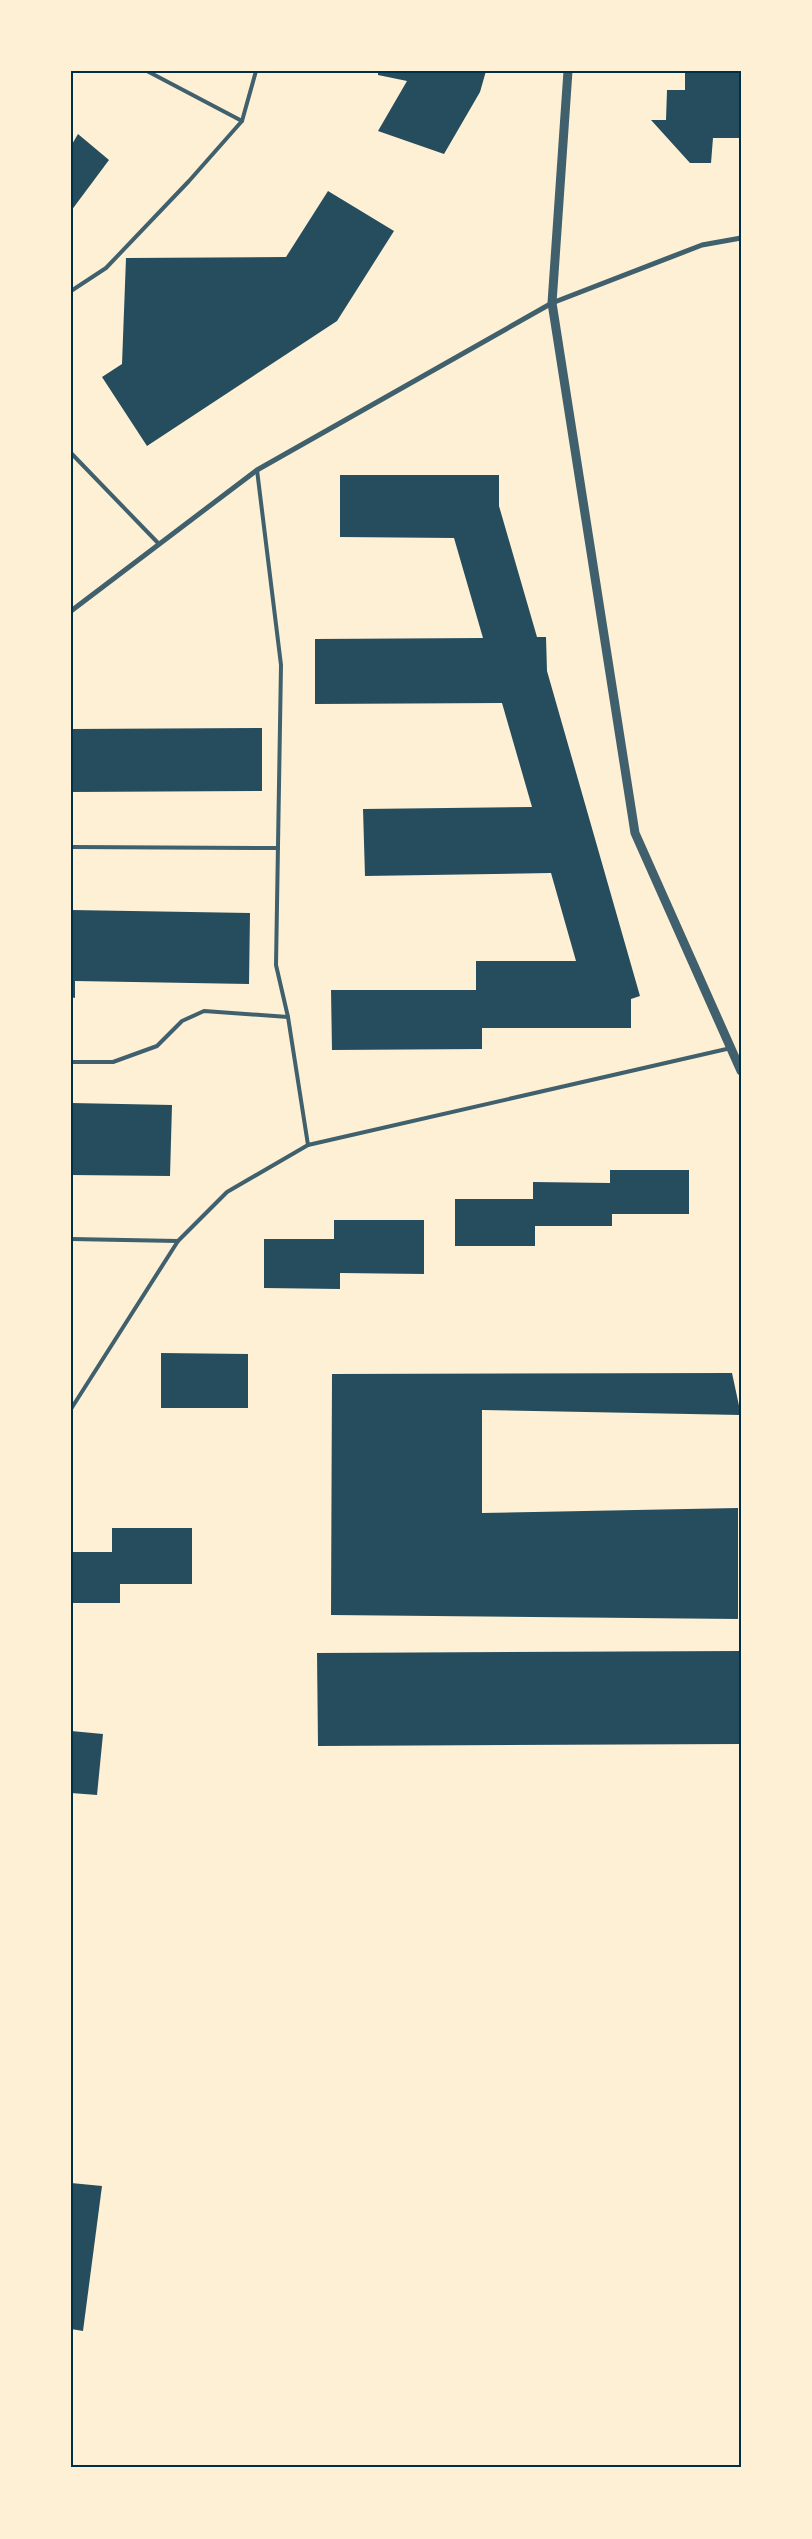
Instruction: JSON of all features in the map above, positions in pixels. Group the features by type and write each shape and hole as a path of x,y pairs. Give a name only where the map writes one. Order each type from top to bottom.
{"street":[{"path":"568,71 552,303 635,833 741,1071"},
{"path":"71,611 257,470 552,303 702,245 741,238"}],"lane":[{"path":"147,71 242,121"},
{"path":"71,291 106,268 189,181 242,121 256,71"},
{"path":"71,453 159,544"},
{"path":"257,470 281,665 276,965 288,1017 308,1145"},
{"path":"71,847 278,848"},
{"path":"71,1062 113,1062 157,1046 182,1021 204,1011 288,1017"},
{"path":"71,1409 178,1241 227,1192 308,1145 731,1048"},
{"path":"71,1239 178,1241"}],"building":[{"path":"378,71 486,71 480,92 444,154 378,131 407,81 378,75"},
{"path":"685,71 741,71 741,138 713,138 711,163 690,163 651,120 666,120 667,90 685,90"},
{"path":"78,134 109,160 71,211 71,146"},
{"path":"328,191 394,231 337,321 147,446 102,377 122,364 126,258 286,257"},
{"path":"340,475 499,475 499,506 537,637 546,637 547,671 640,996 631,999 631,1028 482,1028 482,1049 332,1050 331,990 476,990 476,961 576,961 551,873 365,876 363,809 532,807 502,703 315,704 315,639 483,638 454,538 340,537"},
{"path":"262,728 262,791 71,792 71,729"},
{"path":"71,910 250,913 249,984 75,981 75,998 71,997"},
{"path":"71,1103 172,1105 170,1176 71,1175"},
{"path":"610,1170 689,1170 689,1214 612,1214 612,1226 535,1226 535,1246 455,1246 455,1199 533,1199 533,1182 610,1183"},
{"path":"334,1220 424,1220 424,1274 340,1273 340,1289 264,1288 264,1239 334,1239"},
{"path":"161,1353 248,1354 248,1408 161,1408"},
{"path":"732,1373 741,1415 482,1410 482,1513 738,1508 738,1619 331,1615 332,1374"},
{"path":"112,1528 192,1528 192,1584 120,1584 120,1603 71,1603 71,1552 112,1552"},
{"path":"741,1651 741,1744 318,1746 317,1653"},
{"path":"71,1731 103,1734 97,1795 71,1793"},
{"path":"71,2183 102,2186 83,2331 71,2329"}]}
